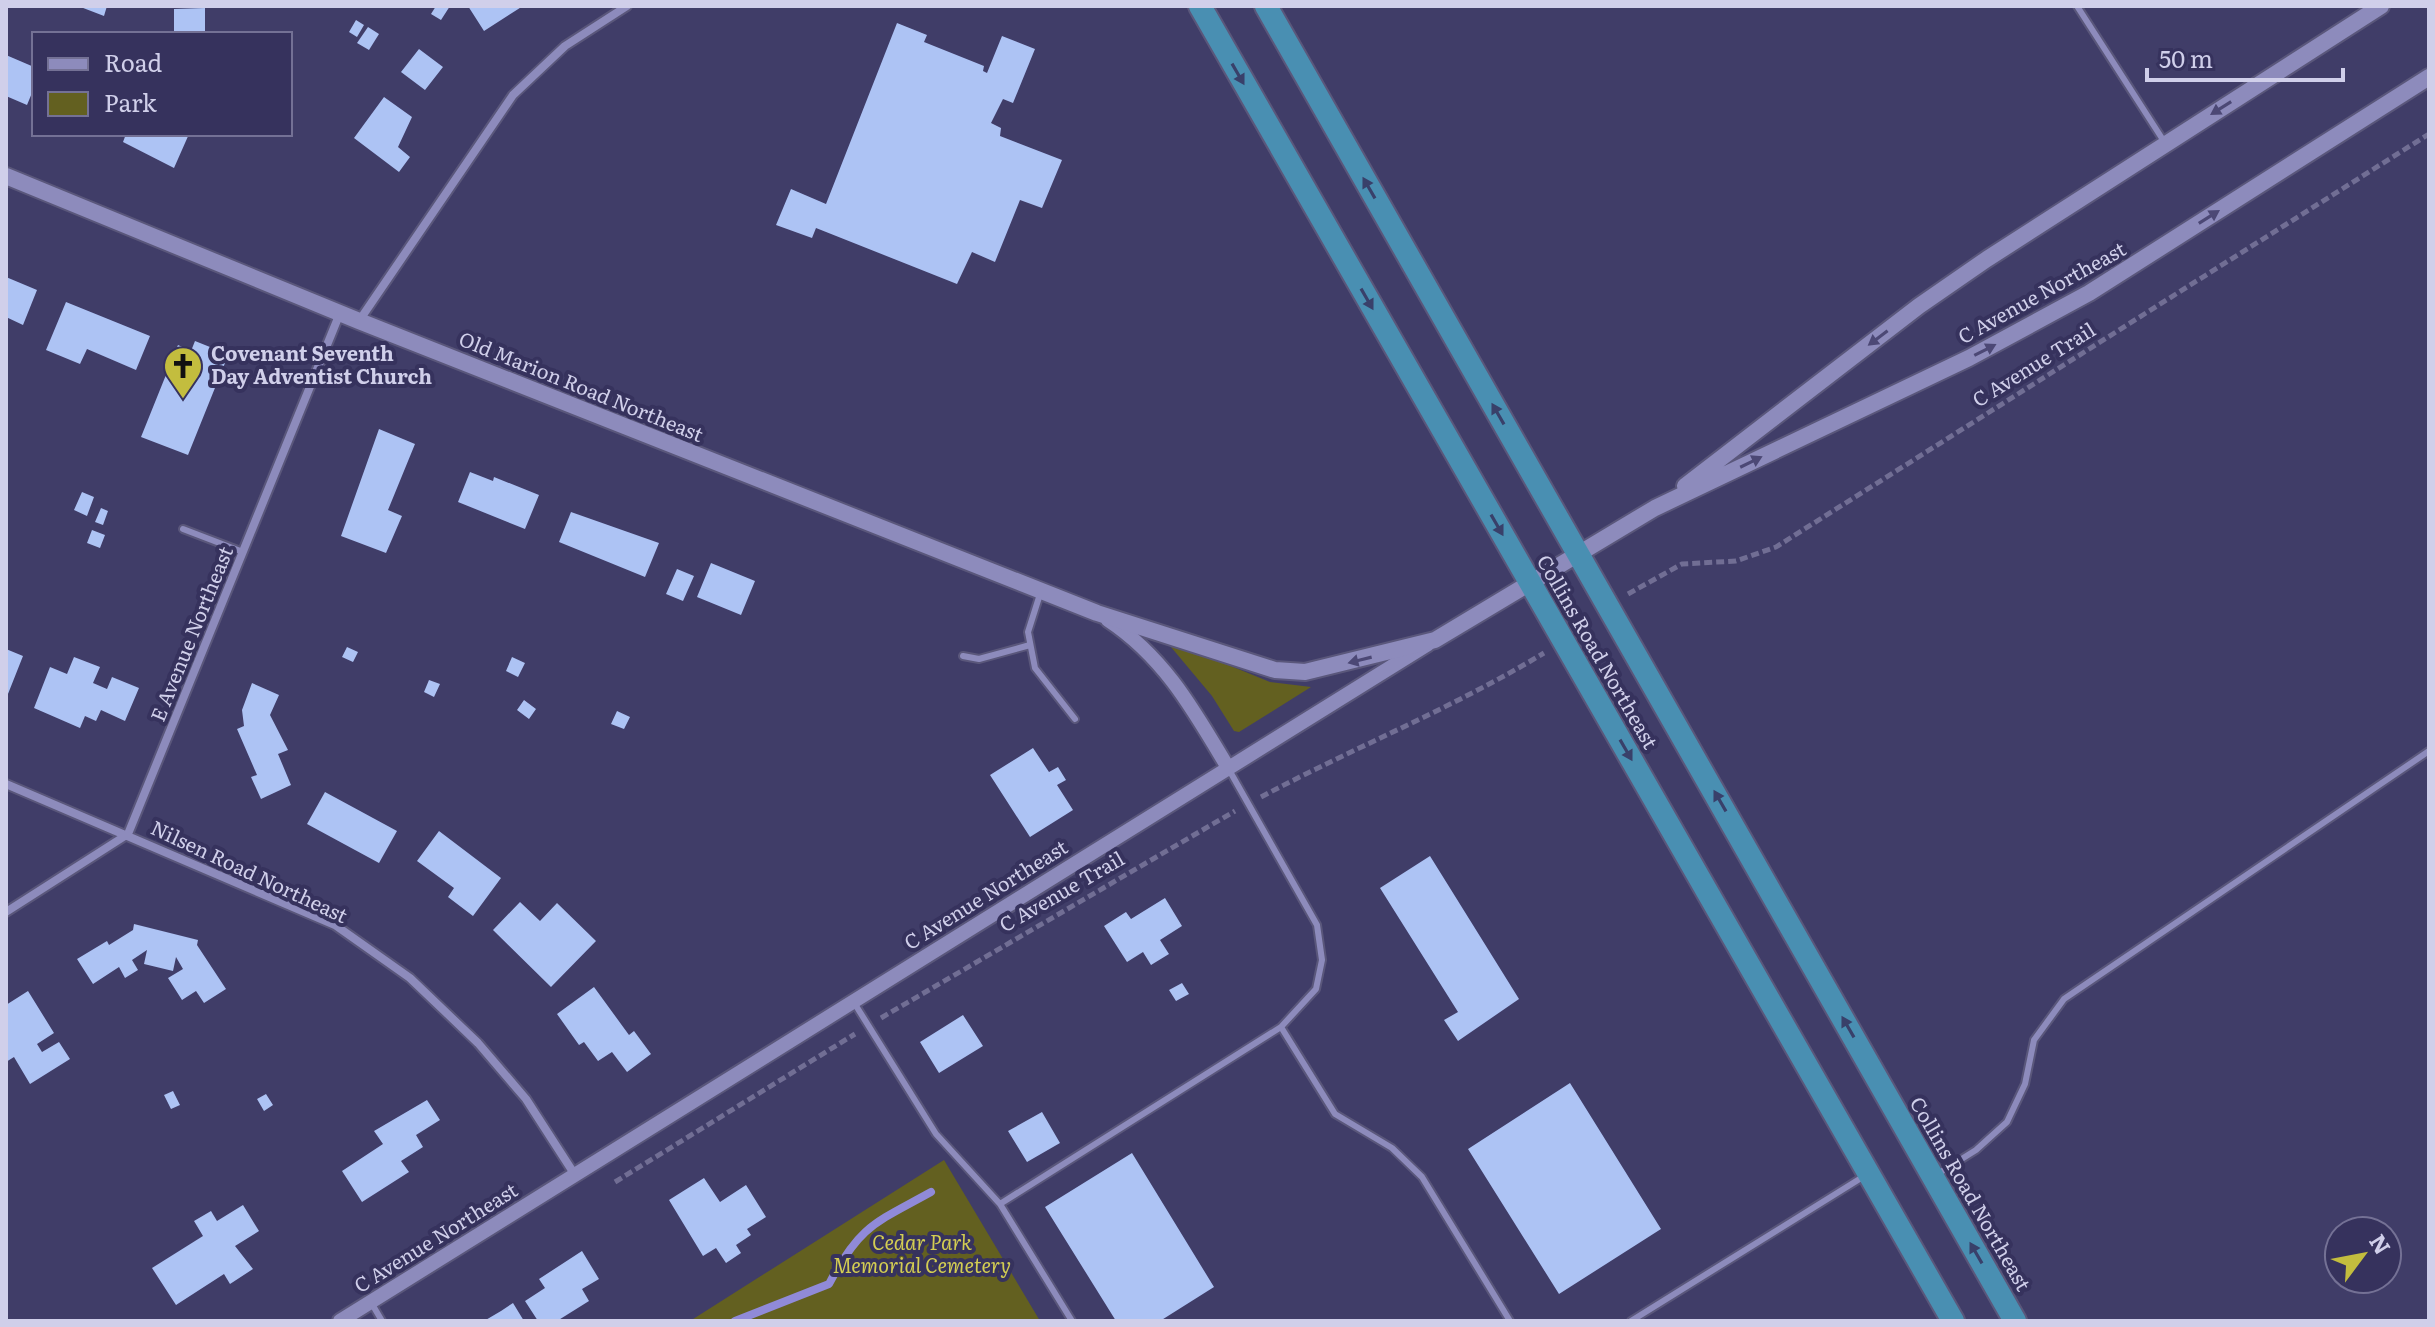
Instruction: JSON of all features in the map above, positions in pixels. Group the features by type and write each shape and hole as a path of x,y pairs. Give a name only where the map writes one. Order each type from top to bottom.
{"highway":[{"name":"Collins Road Northeast","path":"1200,6 1953,1321"},
{"name":"Collins Road Northeast","path":"1266,6 2015,1321"}],"main road":[{"name":"C Avenue Northeast","path":"1435,640 1655,508 1919,306 2165,143 2381,6"},
{"name":"C Avenue Northeast","path":"1655,508 2023,330 2089,293 2429,77"},
{"name":"Old Marion Road Northeast","path":"6,176 359,321 1097,613 1275,670 1305,672 1435,640"}],"street":[{"path":"359,321 513,95 565,46 627,6"},
{"name":"E Avenue Northeast","path":"128,834 340,313"},
{"name":"Old Marion Road Northeast","path":"1097,613 1147,649 1172,677 1227,766"},
{"name":"C Avenue Northeast","path":"340,1321 1227,766 1435,640"},
{"name":"Nilsen Road Northeast","path":"6,784 335,925 410,978 502,1068 575,1175"},
{"path":"6,912 128,834"}],"lane":[{"path":"2077,6 2165,143"},
{"path":"183,529 243,552"},
{"path":"1041,590 1028,632 1035,668 1075,719"},
{"path":"963,656 979,659 1030,645"},
{"path":"1933,1177 1976,1150 2007,1122 2025,1084 2034,1040 2064,999 2429,751"},
{"path":"1000,1204 1281,1027 1316,989 1322,960 1317,925 1227,766"},
{"path":"853,1001 936,1134 1000,1204 1072,1321"},
{"path":"1281,1027 1335,1114 1392,1148 1422,1177 1510,1321"},
{"path":"1631,1321 1869,1173"},
{"path":"371,1302 382,1321"}],"path":[{"name":"C Avenue Trail","path":"1641,586 1682,564 1736,561 1776,547 2429,134"},
{"name":"C Avenue Trail","path":"615,1182 1026,930 1249,803 1340,755 1453,704 1540,656"}],"green space":[{"path":"1172,642 1270,682 1311,687 1239,732 1234,731 1212,696 1171,647"},
{"name":"Cedar Park Memorial Cemetery","path":"944,1160 1040,1321 690,1321"}],"building":[{"path":"78,6 107,6 104,16"},
{"path":"436,6 450,6 441,20 431,14"},
{"path":"468,6 523,6 484,31"},
{"path":"205,8 205,32 174,32 174,9"},
{"path":"356,20 364,25 357,37 349,32"},
{"path":"897,23 927,35 924,42 984,66 983,71 987,73 1002,36 1035,49 1013,103 1003,99 991,123 1001,128 1000,136 1062,160 1042,208 1020,200 995,262 972,252 957,284 816,228 812,238 776,225 791,189 826,204"},
{"path":"368,27 379,34 369,50 357,43"},
{"path":"419,49 443,67 425,90 401,72"},
{"path":"6,55 32,66 32,93 27,105 6,96"},
{"path":"384,97 412,117 398,147 410,157 399,172 354,138"},
{"path":"125,136 188,136 174,168 123,142"},
{"path":"6,277 37,290 23,325 6,317"},
{"path":"66,302 150,336 136,370 87,349 80,364 46,350"},
{"name":"Covenant Seventh Day Adventist Church","path":"195,341 215,349 212,358 225,363 188,455 141,437 178,345 191,351"},
{"path":"379,429 415,444 388,510 402,516 386,553 341,536"},
{"path":"470,472 493,481 494,477 539,495 525,529 458,502"},
{"path":"82,492 94,497 87,516 74,510"},
{"path":"101,508 108,511 103,525 95,522"},
{"path":"571,512 659,543 645,577 559,542"},
{"path":"92,530 105,535 100,548 87,543"},
{"path":"711,563 755,581 741,615 697,597"},
{"path":"677,569 694,576 683,601 666,594"},
{"path":"347,647 358,652 353,662 342,657"},
{"path":"6,649 23,656 6,699"},
{"path":"74,657 100,667 93,683 107,689 112,677 139,688 125,721 101,710 96,721 85,716 80,728 34,708 50,667 67,674"},
{"path":"512,657 525,663 518,677 506,671"},
{"path":"429,680 440,684 434,697 424,692"},
{"path":"252,683 279,695 270,715 288,750 278,754 291,785 261,799 251,777 257,775 237,729 244,726 242,710"},
{"path":"524,700 536,709 529,719 517,710"},
{"path":"617,711 630,717 624,729 611,724"},
{"path":"1033,748 1049,772 1058,767 1066,780 1057,785 1073,810 1030,837 990,775"},
{"path":"325,792 397,831 379,863 307,824"},
{"path":"439,831 501,878 473,916 448,897 454,888 417,861"},
{"path":"1430,856 1519,999 1458,1041 1444,1020 1458,1012 1380,888"},
{"path":"1165,898 1182,926 1160,940 1169,954 1151,965 1143,952 1127,962 1104,926 1126,912 1131,919"},
{"path":"520,902 540,921 557,903 596,941 551,987 493,930"},
{"path":"134,924 198,940 197,945 226,989 204,1003 196,991 182,1000 168,978 183,969 176,957 173,971 144,964 147,950 132,960 138,970 125,978 119,967 93,984 77,959 107,941 109,945 133,930"},
{"path":"1182,983 1189,994 1176,1001 1169,990"},
{"path":"594,987 629,1035 634,1031 651,1054 627,1072 612,1052 598,1061 584,1042 579,1045 557,1014"},
{"path":"28,991 54,1033 37,1044 42,1052 59,1042 70,1059 30,1084 14,1057 6,1062 6,1005"},
{"path":"963,1015 983,1046 939,1073 920,1042"},
{"path":"1570,1083 1661,1229 1559,1294 1468,1149"},
{"path":"173,1091 180,1105 171,1109 164,1095"},
{"path":"266,1094 273,1105 264,1111 257,1099"},
{"path":"427,1100 440,1120 416,1135 423,1147 401,1161 409,1172 362,1202 342,1171 383,1144 374,1131"},
{"path":"1042,1112 1060,1143 1027,1162 1008,1131"},
{"path":"1132,1153 1214,1287 1160,1321 1116,1321 1045,1207"},
{"path":"704,1178 720,1202 746,1185 766,1217 747,1229 751,1235 736,1245 741,1253 726,1263 716,1248 703,1256 669,1200"},
{"path":"243,1205 259,1231 235,1246 253,1269 230,1284 224,1274 176,1305 152,1268 203,1236 194,1221 211,1211 217,1221"},
{"path":"582,1251 599,1279 582,1289 589,1301 557,1321 538,1321 525,1301 545,1288 539,1279"},
{"path":"513,1303 524,1321 484,1321 501,1311"}],"waterway":[{"path":"735,1321 829,1284 860,1237 882,1219 931,1192"}],"place":[{"name":"Covenant Seventh Day Adventist Church","path":"183,400"}]}
